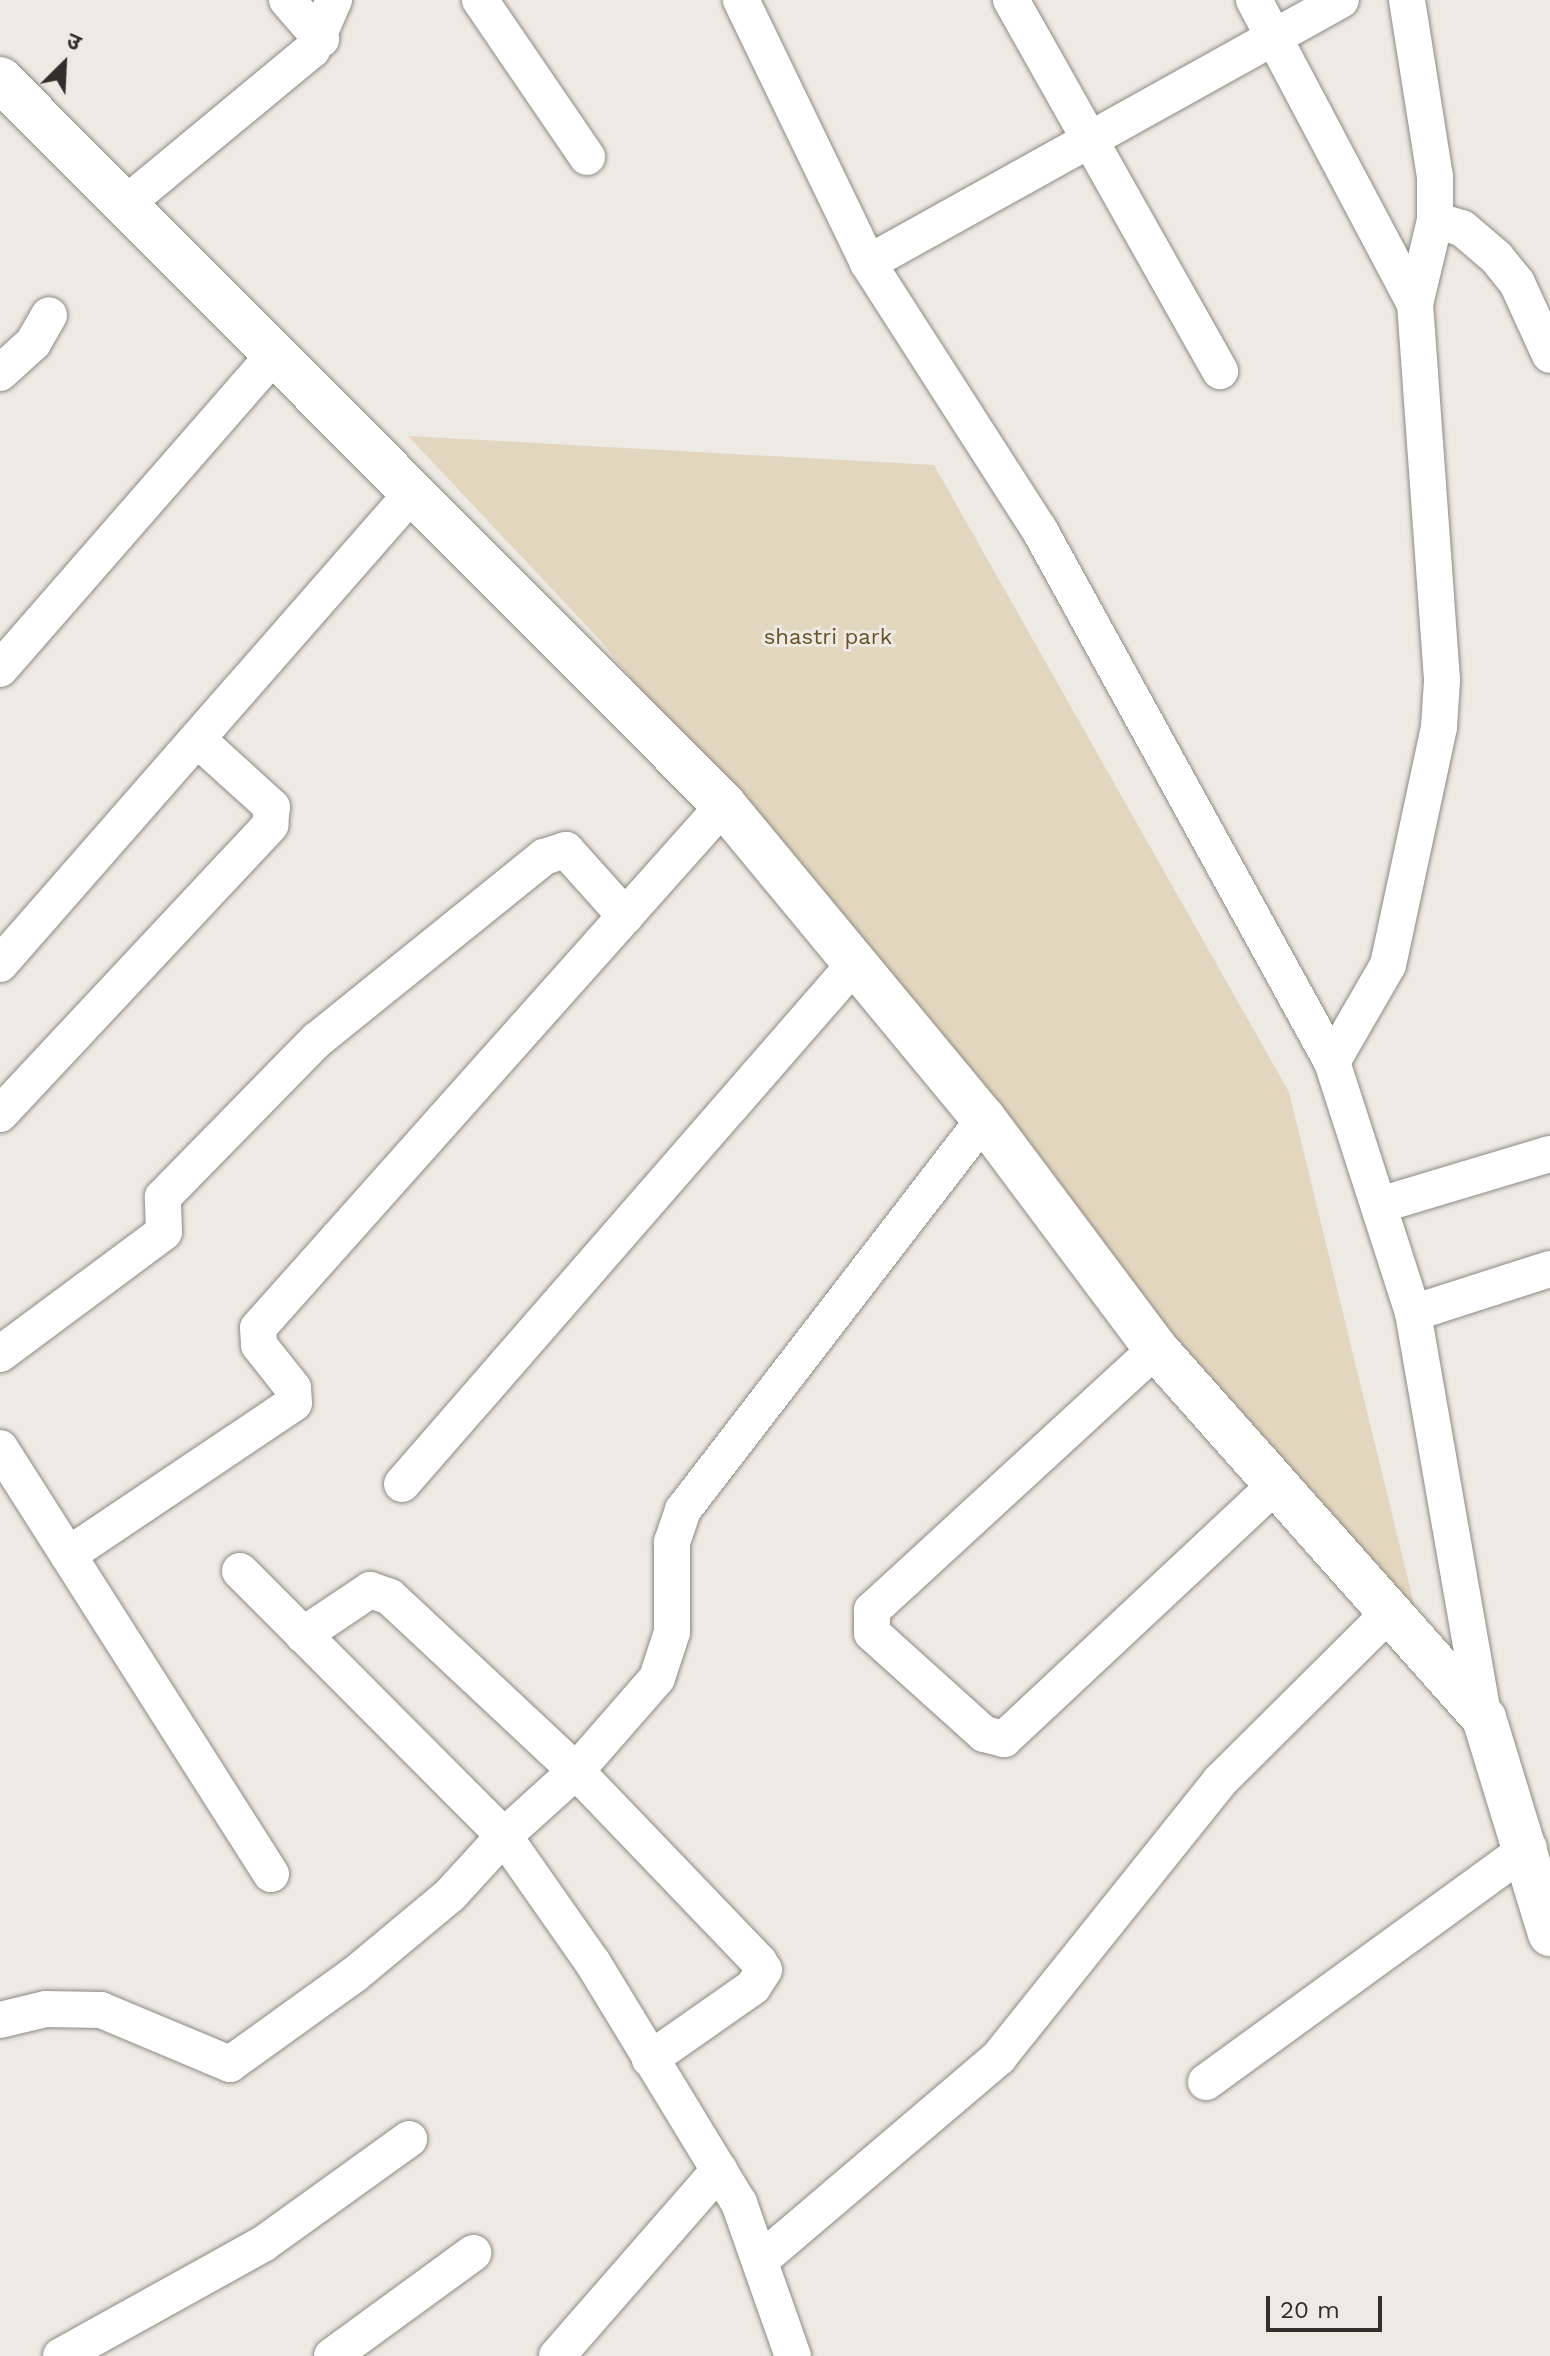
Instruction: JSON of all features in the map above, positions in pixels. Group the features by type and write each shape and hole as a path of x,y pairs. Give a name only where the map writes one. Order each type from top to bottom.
{"street":[{"path":"287,0 321,39"},
{"path":"128,202 321,39 334,0"},
{"path":"480,0 587,157"},
{"path":"741,0 868,263 1039,529 1332,1062 1383,1204 1413,1313 1484,1718 1529,1847 1550,1934"},
{"path":"1011,0 1087,142 1220,371"},
{"path":"1254,0 1415,304"},
{"path":"868,263 1341,0"},
{"path":"1332,1062 1388,965 1439,727 1442,680 1415,304 1435,220 1407,0"},
{"path":"0,79 128,202 273,356 724,805 852,967 984,1119 1156,1349 1273,1487 1484,1718"},
{"path":"1435,220 1462,228 1496,257 1517,283 1550,355"},
{"path":"0,373 49,315"},
{"path":"0,669 273,356"},
{"path":"0,964 413,492"},
{"path":"0,1114 270,825 272,807 198,740"},
{"path":"68,1555 294,1403 293,1388 259,1345 258,1328 724,805"},
{"path":"0,1354 164,1232 163,1197 317,1040 544,857 566,850 625,916"},
{"path":"402,1484 852,967"},
{"path":"0,2020 46,2009 101,2010 230,2064 354,1975 450,1895 504,1836 576,1771 642,1699 668,1655 672,1542 695,1489 984,1119"},
{"path":"1383,1204 1550,1154"},
{"path":"1413,1313 1550,1269"},
{"path":"1156,1349 872,1610 872,1633 984,1734 1004,1739 1273,1487"},
{"path":"0,1448 271,1874"},
{"path":"240,1571 504,1836 719,2170 762,2259 793,2356"},
{"path":"303,1635 379,1590 576,1771 764,1970 753,1987 650,2059"},
{"path":"762,2259 999,2057 1220,1781 1388,1614"},
{"path":"1206,2082 1529,1847"},
{"path":"61,2356 263,2244 409,2139"},
{"path":"557,2356 719,2170"},
{"path":"332,2356 473,2253"}],"green space":[{"name":"shastri park","path":"408,436 934,465 1289,1092 1426,1653 599,639"}]}
